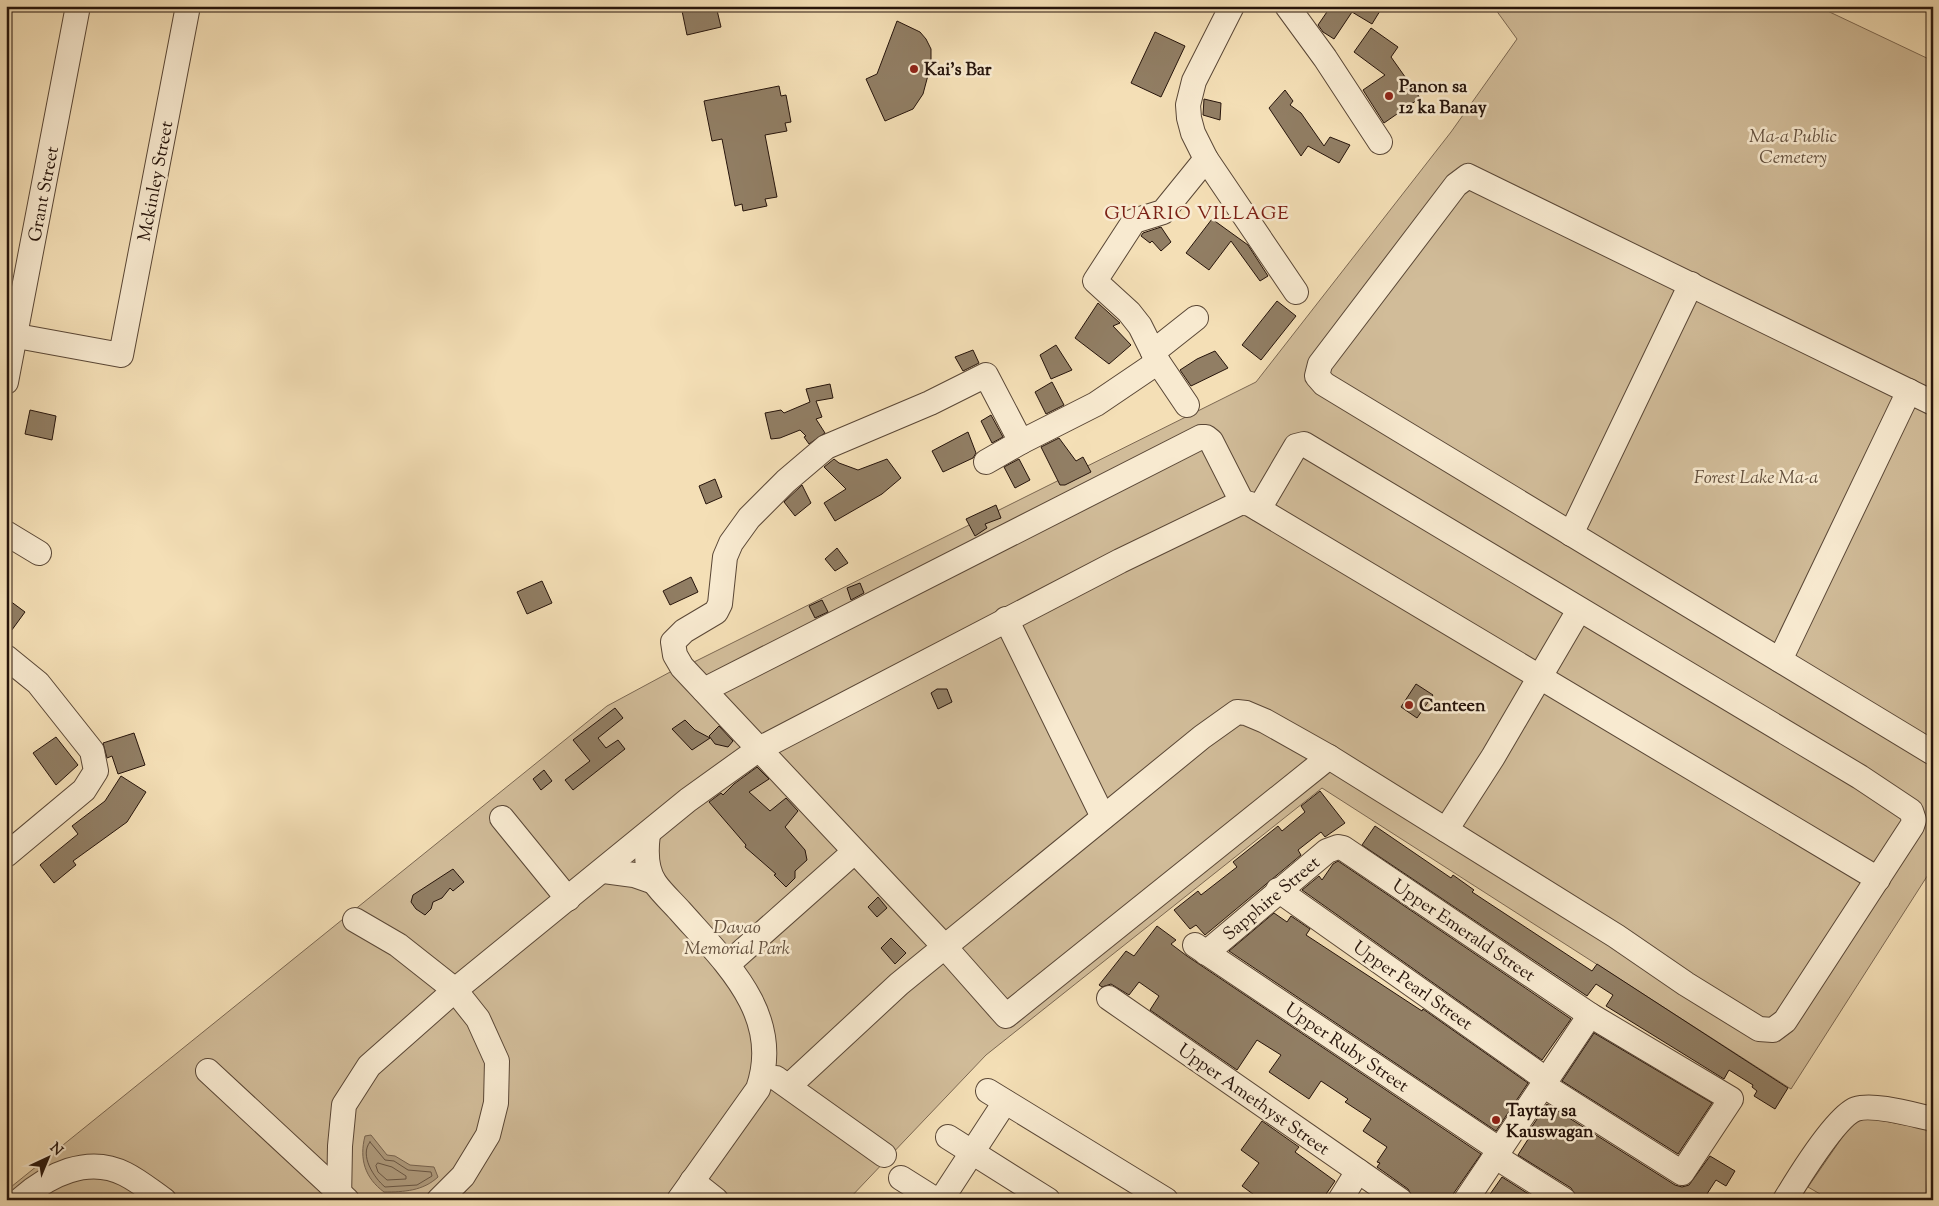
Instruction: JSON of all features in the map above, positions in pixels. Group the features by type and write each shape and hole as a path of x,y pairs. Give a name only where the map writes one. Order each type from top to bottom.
{"street":[{"name":"Grant Street","path":"6,382 11,335 78,6"},
{"name":"Mckinley Street","path":"11,335 121,355 188,6"},
{"path":"1232,6 1190,93 1189,118 1192,133 1206,159 1296,292"},
{"path":"1287,6 1325,58 1380,142"},
{"path":"1187,405 1155,357 1140,326 1129,312 1095,281 1134,221 1163,212 1206,159"},
{"path":"1933,402 1468,176 1456,185 1320,364 1317,376 1324,384 1933,753"},
{"path":"1571,534 1691,284"},
{"path":"986,462 1096,404 1155,357 1196,318"},
{"path":"1021,442 986,375 930,403 826,447 806,462 749,518 731,543 725,557 720,604 716,612 684,631 674,642 675,655 682,667 944,946 1006,1016 1329,757"},
{"path":"1780,660 1909,391"},
{"path":"704,690 1201,437 1206,437 1211,441 1251,506 1878,879"},
{"path":"342,1198 340,1146 344,1105 369,1066 455,990 604,871 688,800 759,749 1006,620 1251,506 1296,446 1304,444 1860,777 1906,806 1913,815 1912,826 1785,1021 1780,1027 1766,1031 1759,1029 1686,984 1616,936 1329,757 1265,721 1246,713 1237,712 1202,737 944,946 899,984 789,1086"},
{"path":"6,533 38,552"},
{"path":"1446,830 1540,678 1579,610"},
{"path":"1006,620 1103,817"},
{"path":"6,657 38,683 92,752 96,761 96,771 84,790 10,844"},
{"path":"502,818 568,898"},
{"path":"648,834 647,853 654,882 728,964 754,1003 764,1035 764,1070 758,1089 740,1117 685,1190 716,1200"},
{"name":"Sapphire Street","path":"1200,948 1327,851 1338,847"},
{"name":"Upper Emerald Street","path":"1338,847 1349,851 1590,1015 1731,1099 1682,1173"},
{"path":"728,964 854,852"},
{"path":"604,871 634,875 654,882"},
{"name":"Upper Pearl Street","path":"1278,890 1545,1082 1682,1173"},
{"path":"356,920 398,945 455,990 478,1019 497,1061 496,1103 488,1135 463,1176 439,1200"},
{"name":"Upper Ruby Street","path":"1200,948 1564,1200"},
{"name":"Upper Amethyst Street","path":"1109,998 1400,1200"},
{"path":"1466,1200 1590,1015"},
{"path":"764,1070 884,1155"},
{"path":"208,1071 342,1198"},
{"path":"941,1200 972,1152 996,1096 1166,1200"},
{"path":"1784,1200 1835,1127 1846,1115 1856,1109 1871,1107 1933,1119"},
{"path":"948,1137 1048,1200"},
{"path":"20,1200 32,1189 52,1176 69,1169 92,1167 124,1174 164,1200"},
{"path":"1340,1200 1358,1171"},
{"path":"901,1178 936,1200"}],"green space":[{"name":"Davao Memorial Park","path":"1493,6 1817,6 1933,61 1933,867 1791,1089 1322,788 986,1055 848,1200 6,1199 6,1191 607,706 672,671 692,663 1256,382 1451,132 1517,39"},
{"path":"1864,1117 1926,1129 1930,1139 1926,1200 1816,1200 1820,1194 1808,1187 1852,1123"}],"water":[{"path":"371,1135 387,1155 395,1156 410,1165 434,1167 438,1177 420,1188 384,1192 372,1181 363,1160 365,1136"}],"building":[{"path":"681,6 716,6 721,27 687,35"},
{"path":"1331,6 1383,6 1372,24 1352,12 1334,39 1323,32 1318,25"},
{"path":"897,21 920,32 926,39 931,49 931,64 923,94 913,109 885,121 866,79 877,74"},
{"path":"1371,28 1398,47 1391,57 1420,98 1384,123 1363,90 1385,75 1354,52"},
{"path":"1155,32 1185,46 1161,97 1131,83"},
{"path":"779,86 781,96 786,95 791,122 785,123 787,131 765,135 777,197 765,199 767,206 743,211 742,204 735,206 722,139 712,141 704,101"},
{"path":"1285,90 1293,101 1290,105 1301,113 1324,146 1330,137 1350,145 1339,163 1308,146 1301,156 1269,108"},
{"path":"1204,99 1221,103 1220,120 1203,115"},
{"path":"1212,219 1248,245 1268,276 1260,281 1231,241 1209,270 1186,253"},
{"path":"1161,227 1171,242 1161,251 1152,241 1150,243 1141,236 1143,233"},
{"path":"1277,301 1296,316 1261,360 1242,345"},
{"path":"1098,303 1120,323 1113,326 1131,345 1109,364 1075,338"},
{"path":"1056,345 1072,370 1051,379 1040,355"},
{"path":"973,350 979,363 963,371 955,357"},
{"path":"1215,351 1228,368 1191,386 1180,370 1197,359"},
{"path":"1052,382 1064,405 1046,414 1035,392"},
{"path":"830,384 833,398 816,401 822,417 816,419 825,433 809,444 804,437 806,436 800,430 780,438 771,439 765,413 781,410 784,413 810,402 806,389"},
{"path":"30,410 56,416 52,440 25,434"},
{"path":"991,415 1003,437 992,443 981,421"},
{"path":"968,432 976,453 973,458 943,472 932,451"},
{"path":"1059,438 1076,461 1083,457 1091,472 1065,485 1060,485 1041,447"},
{"path":"834,459 839,463 858,470 887,459 901,478 882,494 835,521 824,503 846,489 824,467"},
{"path":"1019,459 1030,480 1015,488 1004,467"},
{"path":"715,479 722,497 706,504 699,486"},
{"path":"802,485 811,503 795,516 784,502"},
{"path":"996,505 1001,518 985,524 987,528 975,536 966,519"},
{"path":"837,548 848,563 835,571 825,559"},
{"path":"691,577 698,592 670,605 663,591"},
{"path":"542,581 552,603 527,614 517,592"},
{"path":"860,583 864,593 851,600 847,588"},
{"path":"6,598 25,612 6,638"},
{"path":"822,600 828,612 815,618 809,606"},
{"path":"1416,684 1433,695 1417,718 1401,707"},
{"path":"937,689 947,689 952,702 938,709 931,693"},
{"path":"615,708 623,718 598,738 606,748 618,740 625,749 573,790 565,780 590,761 573,740"},
{"path":"685,720 695,730 710,738 692,750 672,729"},
{"path":"719,726 733,741 728,747 715,744 709,736"},
{"path":"134,733 145,765 118,774 112,756 107,758 103,743"},
{"path":"56,737 78,765 56,785 33,753"},
{"path":"757,767 769,779 749,792 770,811 786,798 798,811 785,827 805,850 807,860 795,871 795,878 786,887 774,875 776,874 745,847 746,845 709,802 721,793 723,795"},
{"path":"544,770 552,781 541,790 533,779"},
{"path":"121,776 146,792 127,822 73,861 76,865 54,883 40,865 78,834 72,826 105,801"},
{"path":"1320,791 1345,823 1325,837 1321,832 1298,850 1301,855 1205,935 1196,925 1190,929 1174,910 1198,891 1201,895 1237,867 1233,862 1278,826 1282,831 1305,812 1301,806"},
{"path":"1375,826 1451,878 1453,875 1474,890 1472,892 1592,971 1597,964 1788,1088 1775,1109 1754,1096 1757,1091 1752,1087 1753,1085 1729,1070 1724,1079 1606,1006 1613,995 1596,984 1587,996 1362,845"},
{"path":"1338,861 1571,1019 1542,1060 1302,890 1319,876 1322,880 1333,864"},
{"path":"453,869 464,882 453,891 450,888 442,898 433,902 431,909 425,915 416,909 411,902 413,895"},
{"path":"878,897 887,908 877,917 868,907"},
{"path":"1274,913 1287,922 1291,916 1310,929 1306,935 1422,1011 1423,1009 1528,1083 1496,1131 1229,951"},
{"path":"1157,926 1176,940 1171,944 1187,956 1481,1154 1449,1200 1414,1200 1408,1189 1377,1167 1380,1163 1377,1162 1387,1147 1363,1131 1371,1119 1345,1102 1348,1099 1321,1081 1309,1099 1269,1072 1281,1055 1257,1040 1237,1070 1150,1010 1159,996 1139,982 1129,995 1111,984 1102,987 1099,985 1126,951 1134,956"},
{"path":"891,938 906,953 895,964 881,948"},
{"path":"1594,1033 1712,1103 1678,1154 1562,1081"},
{"path":"1547,1104 1675,1185 1682,1187 1689,1185 1710,1156 1735,1171 1726,1186 1716,1180 1703,1200 1578,1200 1571,1188 1518,1155 1534,1130 1531,1128"},
{"path":"1262,1121 1299,1147 1295,1152 1335,1181 1322,1200 1261,1200 1242,1186 1259,1163 1241,1150"},
{"path":"1502,1177 1538,1200 1486,1200"}],"place":[{"name":"Kai's Bar","path":"914,69"},
{"name":"Panon sa 12 ka Banay","path":"1389,96"},
{"name":"Canteen","path":"1409,705"},
{"name":"Taytay sa Kauswagan","path":"1496,1120"}],"district":[{"name":"GUARIO VILLAGE","path":"1197,212"}],"park label":[{"name":"Ma-a Public Cemetery","path":"1793,146"},
{"name":"Forest Lake Ma-a","path":"1756,477"}]}
